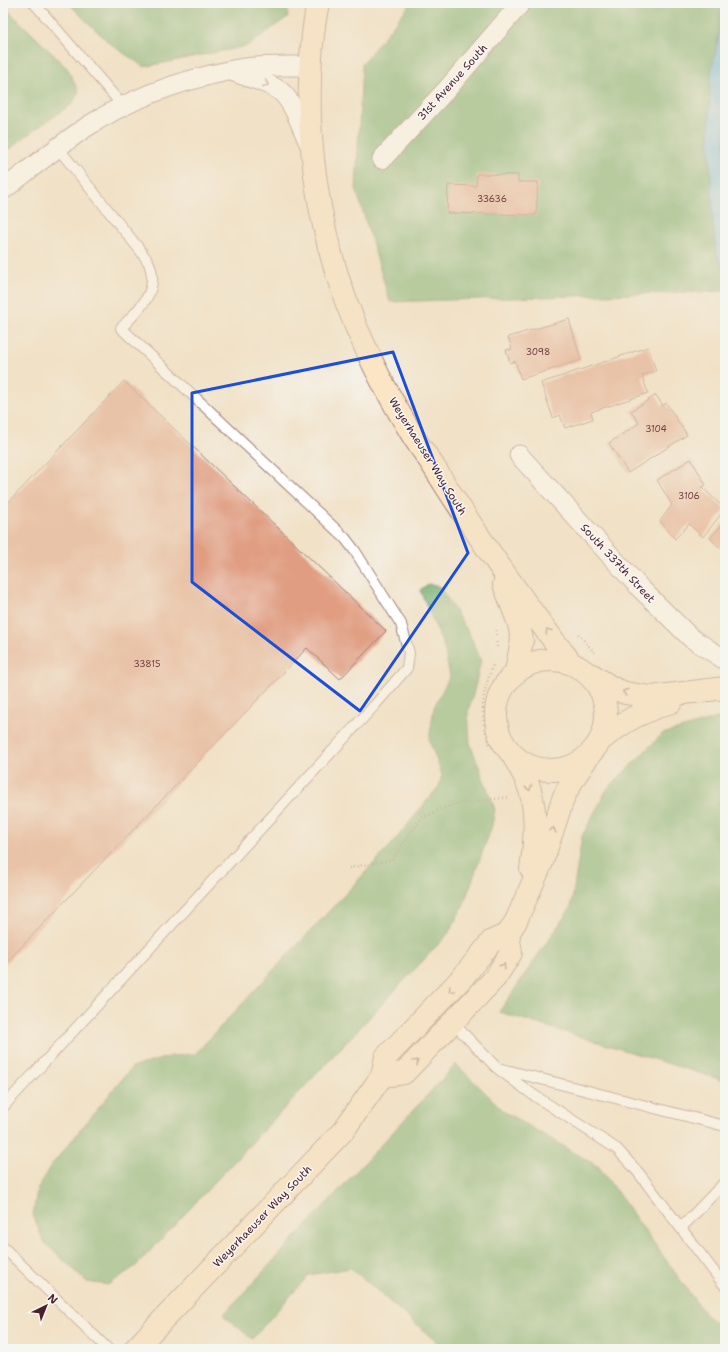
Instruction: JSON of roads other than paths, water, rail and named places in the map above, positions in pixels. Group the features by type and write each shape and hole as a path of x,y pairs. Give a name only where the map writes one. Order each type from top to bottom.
{"street":[{"name":"Weyerhaeuser Way South","path":"318,3 310,66 312,151 324,228 335,270 350,313 368,353 410,432 453,499 492,555 586,664"},
{"name":"31st Avenue South","path":"382,159 448,88 521,3"},
{"path":"3,190 86,127 123,106 159,91 229,70 278,66 310,66"},
{"path":"229,70 270,86 280,92 288,102 312,151"},
{"name":"South 337th Street","path":"519,455 641,589 691,638 725,660"},
{"name":"Weyerhaeuser Way South","path":"492,555 519,624 522,640 516,671"},
{"path":"528,892 533,859 534,829 531,791 525,776 502,753 496,720 497,702 504,684 516,671 534,662 552,659 586,664 611,687 625,693 646,697 722,689"},
{"path":"382,1076 404,1074 495,978 511,952 508,934 516,921 542,862 564,796 575,776 596,747 606,723 606,704 599,687 586,664"},
{"path":"502,753 525,764 542,769 559,770 576,764 617,726 643,712 672,702 722,689"},
{"name":"Weyerhaeuser Way South","path":"135,1349 343,1131 382,1076 386,1057 462,978 492,941 508,934"}],"lane":[{"path":"34,3 123,106"},
{"path":"3,1107 374,706 407,668 409,653 401,624 345,538 121,328 140,309 151,290 153,278 150,265 140,250 58,148"},
{"path":"453,1023 497,1068 532,1094 617,1149 638,1172 725,1286"},
{"path":"497,1068 725,1126"},
{"path":"681,1228 725,1182"},
{"path":"3,1247 108,1349"}],"water":[{"path":"721,3 725,3 725,270 716,253 709,137 710,78 718,40"}]}
